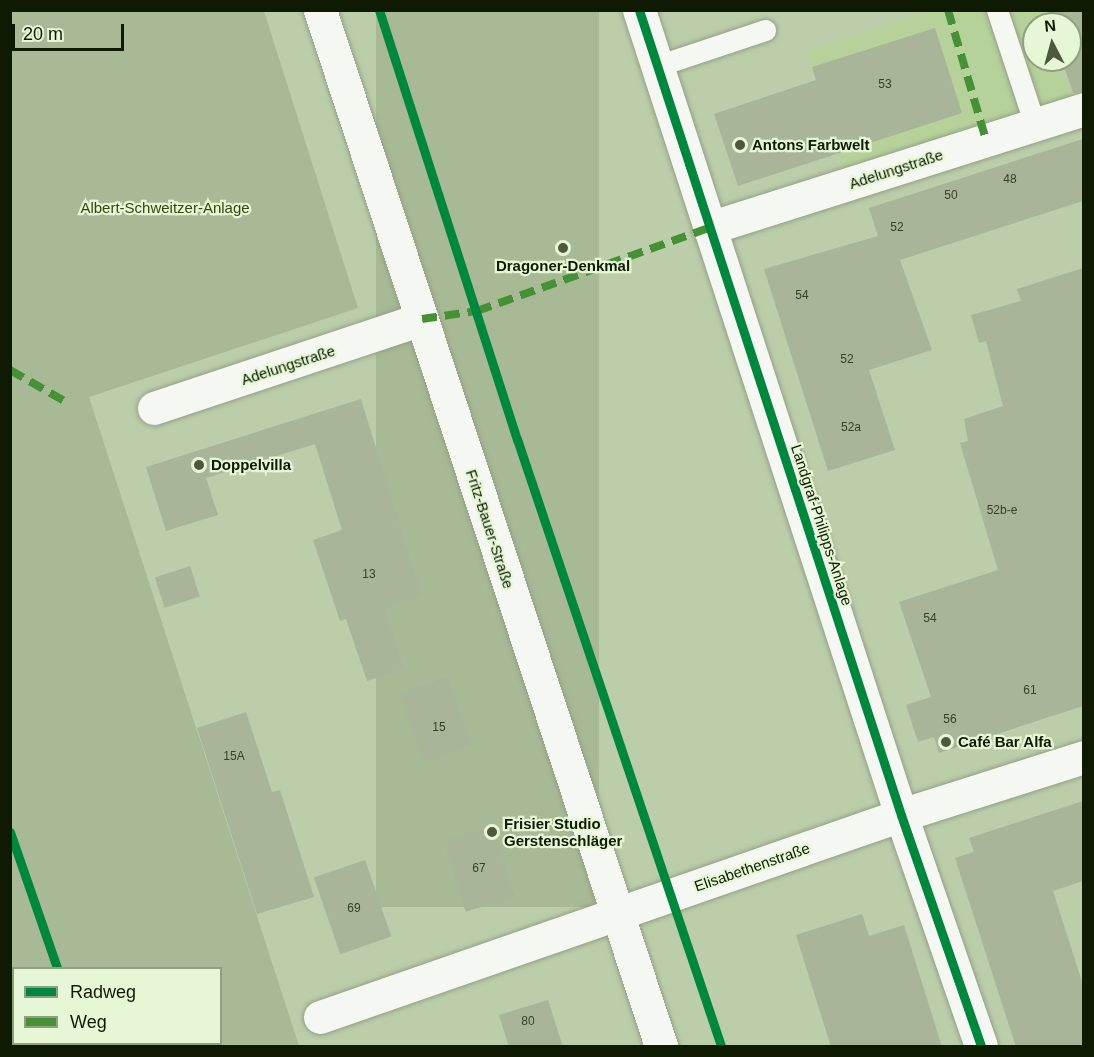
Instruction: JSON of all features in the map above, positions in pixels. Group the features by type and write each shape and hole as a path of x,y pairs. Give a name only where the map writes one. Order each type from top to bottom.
{"street":[{"name":"Fritz-Bauer-Straße","path":"320,10 661,1047"},
{"name":"Landgraf-Philipps-Anlage","path":"639,10 901,815 981,1047"},
{"name":"Adelungstraße","path":"709,228 1083,110"},
{"name":"Adelungstraße","path":"154,408 422,319"},
{"name":"Elisabethenstraße","path":"320,1017 901,815 1083,757"}],"lane":[{"path":"997,10 1035,125"},
{"path":"657,66 765,30"}],"shaded area":[{"path":"927,11 1041,11 1022,12 1022,72 1062,72 1077,112 849,184 807,51"}],"green space":[{"name":"Albert-Schweitzer-Anlage","path":"10,11 264,11 358,308 89,397 299,1046 28,1045 222,1045 222,967 12,967 12,996"},
{"path":"376,11 599,11 599,907 376,907"}],"building":[{"path":"1047,10 1083,10 1083,91 1073,93 1066,72 1082,72 1082,12 1048,12"},
{"path":"935,28 962,113 738,186 714,114 816,80 812,67"},
{"path":"1083,139 1083,201 900,260 932,350 869,370 895,450 828,471 764,269 878,236 869,208"},
{"path":"1083,268 1083,706 939,753 934,737 918,742 906,705 931,697 899,602 998,570 960,443 968,441 964,419 1003,406 986,341 979,343 971,315 1021,301 1017,289"},
{"path":"361,399 421,594 384,607 404,669 367,681 346,619 340,621 313,540 342,530 315,444 206,478 218,515 166,531 146,467"},
{"path":"190,566 200,596 165,608 155,577"},
{"path":"448,677 471,745 423,762 400,694"},
{"path":"246,712 272,792 280,790 314,897 257,914 197,728"},
{"path":"1083,801 1083,881 1053,891 1083,985 1083,1047 1016,1047 955,858 974,852 969,838"},
{"path":"493,827 514,897 466,912 444,842"},
{"path":"365,860 391,937 340,954 314,878"},
{"path":"862,914 869,936 904,925 942,1047 831,1047 796,935"},
{"path":"548,1000 563,1047 509,1047 499,1015"}],"marked path":[{"path":"948,10 986,140"},
{"path":"422,319 477,311 709,228"},
{"path":"10,370 66,402"}],"cycle path":[{"path":"379,10 517,439 721,1046"},
{"path":"639,10 901,815 981,1046"},
{"path":"10,832 57,967"}],"place":[{"name":"Antons Farbwelt","path":"740,145"},
{"name":"Dragoner-Denkmal","path":"563,248"},
{"name":"Doppelvilla","path":"199,465"},
{"name":"Café Bar Alfa","path":"946,742"},
{"name":"Frisier Studio Gerstenschläger","path":"492,832"}]}
